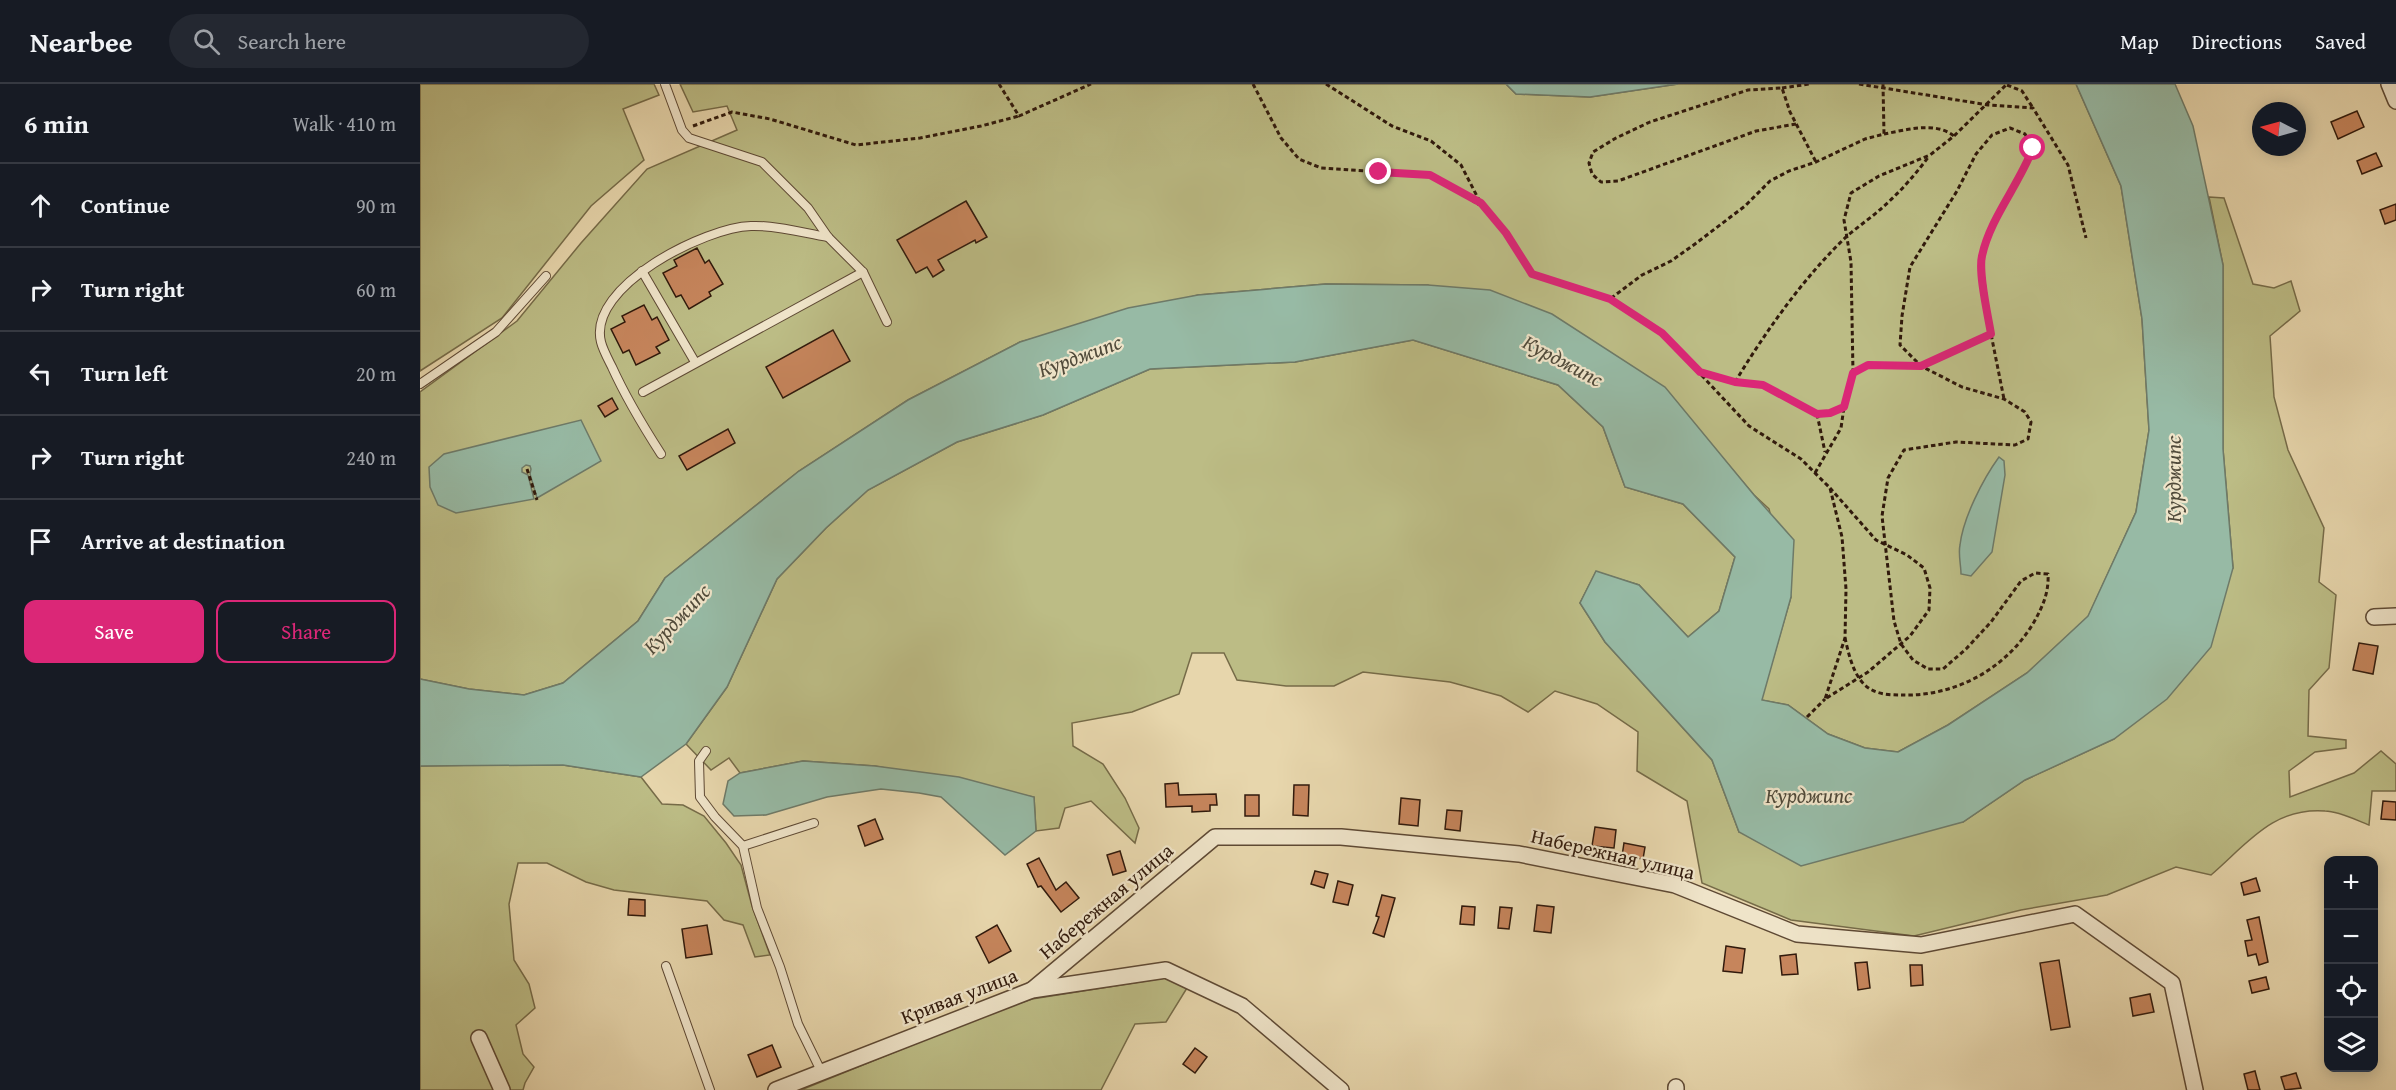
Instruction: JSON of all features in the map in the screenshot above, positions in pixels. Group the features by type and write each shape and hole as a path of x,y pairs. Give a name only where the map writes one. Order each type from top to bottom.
{"street":[{"path":"2389,84 2396,101"},
{"path":"2374,617 2396,616"},
{"name":"Набережная улица","path":"1032,990 1215,837 1341,837 1520,854 1675,885 1797,934 1921,945 2075,914 2172,983 2195,1090"},
{"name":"Кривая улица","path":"776,1090 1032,990 1166,970 1242,1006 1341,1090"},
{"path":"479,1038 502,1090"}],"lane":[{"path":"665,84 682,130 689,138 762,162 808,207 828,237 863,272 887,322"},
{"path":"661,454 627,401 600,340 601,318 623,286 642,271 699,238 727,229 752,226 828,237"},
{"path":"642,271 695,362"},
{"path":"643,392 863,272"},
{"path":"420,384 496,332 546,276"},
{"path":"706,751 699,761 700,797 715,817 743,846 757,908 780,967 798,1024 821,1071"},
{"path":"743,846 814,823"},
{"path":"666,966 710,1090"}],"path":[{"path":"999,84 1019,116"},
{"path":"682,130 732,112 770,119 855,145 920,138 1019,116 1091,84"},
{"path":"1253,84 1281,138 1299,159 1321,168 1350,172 1430,175 1481,203"},
{"path":"1326,84 1392,126 1431,141 1461,165 1481,203 1506,233 1532,274 1610,299 1662,333 1749,426 1801,459 1876,540 1907,555 1924,568 1930,588 1929,610 1910,636 1860,678 1825,699 1807,717"},
{"path":"1796,124 1756,131 1618,182 1601,182 1592,174 1588,163 1593,152 1650,122 1748,90 1809,84"},
{"path":"1859,84 1882,85 1988,105 2033,108"},
{"path":"1882,85 1884,134"},
{"path":"1815,473 1841,428 1853,373 1851,262 1844,220 1851,193 1879,176 1930,155 1954,136 2007,85 2022,91 2068,165 2085,238"},
{"path":"1782,88 1796,124 1816,162"},
{"path":"1610,299 1642,275 1671,261 1695,244 1745,206 1770,181 1789,171 1816,162 1865,139 1884,134 1936,127 1954,136"},
{"path":"1830,488 1842,537 1846,589 1845,638 1851,662 1860,678 1871,690 1893,695 1940,692 1976,678 2006,658 2025,638 2049,589 2048,574 2035,573 2021,581 1991,622 1966,649 1943,669 1928,669 1913,660 1901,644 1894,621 1882,516 1888,478 1904,450 1956,442 2014,444 2028,439 2031,422 2025,412 2004,399 1962,387 1921,366 1900,345 1910,267 1957,191 1976,154 1992,135 2010,128 2025,134 2033,148 2025,168 1994,223 1981,257 1991,334 2004,399"},
{"path":"1735,382 1789,302 1847,237 1883,207 1918,172 1930,155"},
{"path":"1853,373 1868,365 1921,366 1991,334"},
{"path":"1700,372 1735,382 1763,385 1817,414 1830,413 1844,407"},
{"path":"1817,414 1826,454"},
{"path":"527,470 537,501"},
{"path":"1825,699 1845,638"}],"green space":[{"path":"420,84 654,84 659,95 623,109 644,160 591,206 502,318 420,371"},
{"path":"680,84 1506,84 1516,94 1590,97 1678,84 2076,84 2121,186 2142,319 2149,430 2136,512 2088,617 2027,673 1948,725 1898,752 1865,748 1828,734 1788,705 1761,700 1791,597 1769,509 1754,495 1710,443 1428,285 1326,284 1198,295 1020,342 908,400 799,471 665,578 638,621 563,683 524,695 469,689 420,679 420,392 517,321 581,243 647,169 737,130 727,106 693,112"},
{"path":"2209,197 2224,198 2253,284 2274,288 2291,281 2300,311 2270,336 2274,397 2288,450 2324,528 2319,582 2336,595 2329,668 2309,690 2308,736 2346,740 2346,748 2315,752 2289,771 2290,797 2354,773 2381,751 2396,764 2396,791 2372,791 2369,825 2330,811 2307,811 2290,815 2262,830 2211,875 2176,867 2107,895 2021,910 1914,936 1791,920 1702,883 1687,801 1637,771 1638,732 1597,704 1555,691 1528,712 1501,696 1450,682 1363,672 1334,686 1286,686 1237,680 1224,653 1192,653 1179,694 1132,712 1072,723 1073,746 1103,764 1125,798 1139,828 1135,843 1091,801 1065,808 1059,828 1036,831 1034,797 875,766 803,761 740,773 729,758 711,770 686,744 727,687 777,579 826,528 868,490 957,442 1043,415 1150,369 1295,362 1413,340 1558,385 1603,427 1625,487 1683,504 1735,557 1719,611 1688,637 1639,585 1596,572 1580,603 1605,642 1712,760 1739,832 1963,822 2025,780 2114,739 2233,568 2223,449 2223,265"},
{"path":"563,765 641,777 662,804 683,805 704,816 741,865 752,906 770,955 755,957 743,925 724,920 707,901 614,890 586,882 547,863 518,863 509,904 514,960 529,984 535,1008 516,1025 523,1054 534,1067 523,1090 420,1090 420,766"},
{"path":"1165,978 1187,988 1166,1022 1135,1024 1101,1090 801,1090 994,1012 1032,999"}],"water":[{"path":"1506,84 1678,84 1590,97 1516,94"},
{"name":"Курджипс","path":"2076,84 2175,84 2193,126 2223,265 2223,449 2233,568 2211,647 2167,699 2114,739 2025,780 1963,822 1801,866 1739,832 1712,760 1605,642 1580,603 1596,571 1639,585 1688,637 1719,611 1735,557 1683,504 1625,487 1603,427 1558,385 1413,340 1295,362 1150,369 1043,415 957,442 868,490 826,528 777,579 727,687 686,744 641,777 563,765 420,766 420,679 469,689 524,695 563,683 638,621 665,578 799,471 908,400 1020,342 1128,308 1198,295 1326,284 1428,285 1490,290 1552,314 1665,387 1794,540 1791,597 1762,700 1788,705 1828,734 1865,748 1898,752 1948,725 2027,673 2088,616 2136,512 2149,430 2142,319 2121,186"},
{"path":"581,420 601,461 537,498 530,466 526,465 522,468 522,472 528,475 534,499 456,513 438,505 430,487 429,467 444,454"},
{"path":"1999,457 2004,461 2005,475 1992,552 1971,576 1961,574 1959,548 1965,523 1980,487"},
{"path":"803,761 875,766 959,777 1034,797 1036,831 1005,855 941,797 881,789 827,797 766,815 734,816 723,804 728,781 740,773"}],"building":[{"path":"2357,111 2364,127 2338,139 2331,122"},
{"path":"2376,153 2382,166 2362,174 2357,161"},
{"path":"966,201 987,237 976,243 975,240 938,260 944,270 933,277 927,267 916,273 897,240"},
{"path":"2396,204 2396,220 2385,224 2380,210"},
{"path":"697,248 705,263 709,260 723,284 709,292 711,296 689,309 681,295 676,297 663,273 677,266 674,260"},
{"path":"644,305 652,320 657,317 669,340 656,347 660,353 636,365 629,350 623,353 611,329 625,322 622,316"},
{"path":"833,330 850,361 783,398 766,367"},
{"path":"612,398 618,409 605,417 598,406"},
{"path":"728,429 735,443 687,470 679,456"},
{"path":"2359,643 2378,646 2373,674 2353,670"},
{"path":"1178,783 1179,795 1216,794 1217,805 1210,805 1210,811 1192,812 1192,806 1166,807 1165,784"},
{"path":"1294,785 1309,785 1308,816 1293,815"},
{"path":"1245,795 1259,795 1259,816 1245,816"},
{"path":"1401,798 1420,800 1418,826 1399,824"},
{"path":"2383,801 2396,802 2396,820 2381,819"},
{"path":"1447,810 1462,811 1460,831 1445,829"},
{"path":"875,819 883,839 865,846 858,826"},
{"path":"1595,827 1616,830 1614,848 1592,846"},
{"path":"1624,843 1645,847 1643,859 1622,856"},
{"path":"1120,851 1126,871 1113,875 1107,855"},
{"path":"1039,858 1056,890 1066,882 1079,898 1061,912 1041,886 1038,887 1027,864"},
{"path":"1315,871 1328,874 1324,888 1311,884"},
{"path":"2256,878 2260,891 2244,895 2241,883"},
{"path":"1338,881 1353,885 1348,905 1333,902"},
{"path":"1382,895 1395,898 1384,937 1373,933 1379,917 1376,916"},
{"path":"629,899 645,900 645,916 628,915"},
{"path":"1537,905 1554,907 1551,933 1534,931"},
{"path":"1462,906 1475,907 1474,925 1460,924"},
{"path":"1500,907 1512,908 1509,929 1498,928"},
{"path":"2259,917 2268,962 2259,965 2256,954 2248,956 2245,941 2252,940 2247,920"},
{"path":"707,925 712,954 686,958 682,929"},
{"path":"997,925 1011,951 989,963 976,937"},
{"path":"1726,946 1745,949 1742,973 1723,971"},
{"path":"1796,954 1798,974 1782,975 1780,956"},
{"path":"2059,960 2070,1027 2051,1030 2040,963"},
{"path":"1867,962 1870,988 1858,990 1855,963"},
{"path":"1910,965 1922,965 1923,985 1911,986"},
{"path":"2266,977 2269,989 2252,993 2249,981"},
{"path":"2150,994 2154,1012 2133,1016 2130,998"},
{"path":"772,1045 781,1067 757,1077 748,1055"},
{"path":"1195,1048 1207,1057 1195,1073 1183,1064"},
{"path":"2255,1071 2260,1090 2248,1090 2244,1074"},
{"path":"2296,1073 2301,1088 2285,1090 2281,1077"}],"route":[{"path":"1379,172 1430,175 1481,203 1506,233 1532,274 1610,299 1662,333 1700,372 1735,382 1763,385 1817,414 1830,413 1844,407 1853,373 1868,365 1921,366 1991,334 1981,257 1994,223 2016,186 2033,148"}]}
